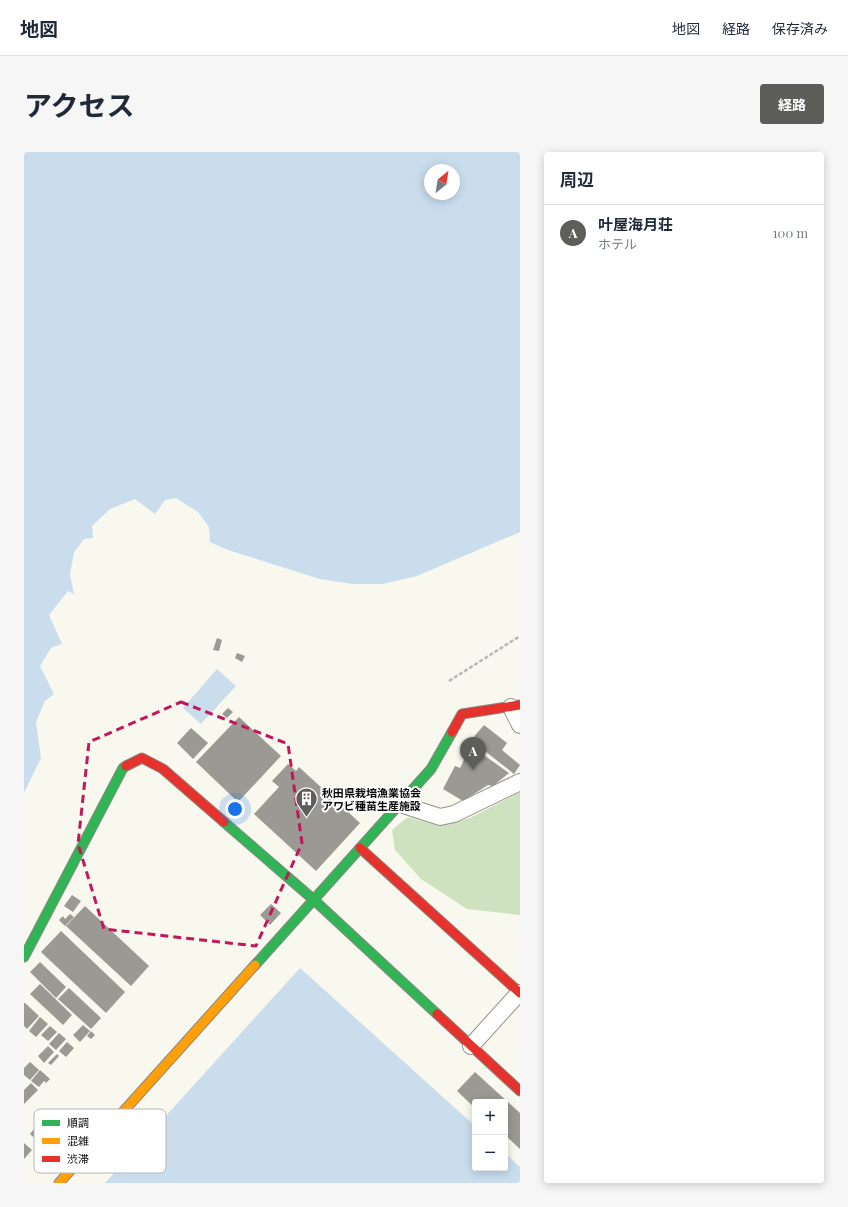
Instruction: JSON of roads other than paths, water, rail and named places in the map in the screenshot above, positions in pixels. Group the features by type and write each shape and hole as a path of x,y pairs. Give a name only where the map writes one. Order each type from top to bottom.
{"street":[{"path":"126,1109 431,769 462,714 516,706 520,725"},
{"path":"24,957 123,768 142,758 164,769 314,900 520,1091"},
{"path":"400,804 440,817 454,814 520,782"},
{"path":"360,848 520,993 471,1046"},
{"path":"59,1183 68,1173"}],"water":[{"path":"24,152 520,152 520,532 417,576 383,584 353,584 320,579 228,550 210,542 209,527 198,512 176,498 165,500 155,514 135,499 110,509 92,526 93,538 84,539 74,552 70,574 74,594 68,591 49,615 62,644 51,648 40,666 54,694 45,701 36,722 41,758 24,793"},
{"path":"217,669 236,686 201,724 183,708"},
{"path":"300,968 472,1123 472,1171 508,1171 508,1156 520,1167 520,1183 105,1183 114,1173 166,1173 166,1116"}],"place":[{"name":"叶屋海月荘","path":"473,770"},
{"name":"秋田県栽培漁業協会 アワビ種苗生産施設","path":"307,818"}]}
